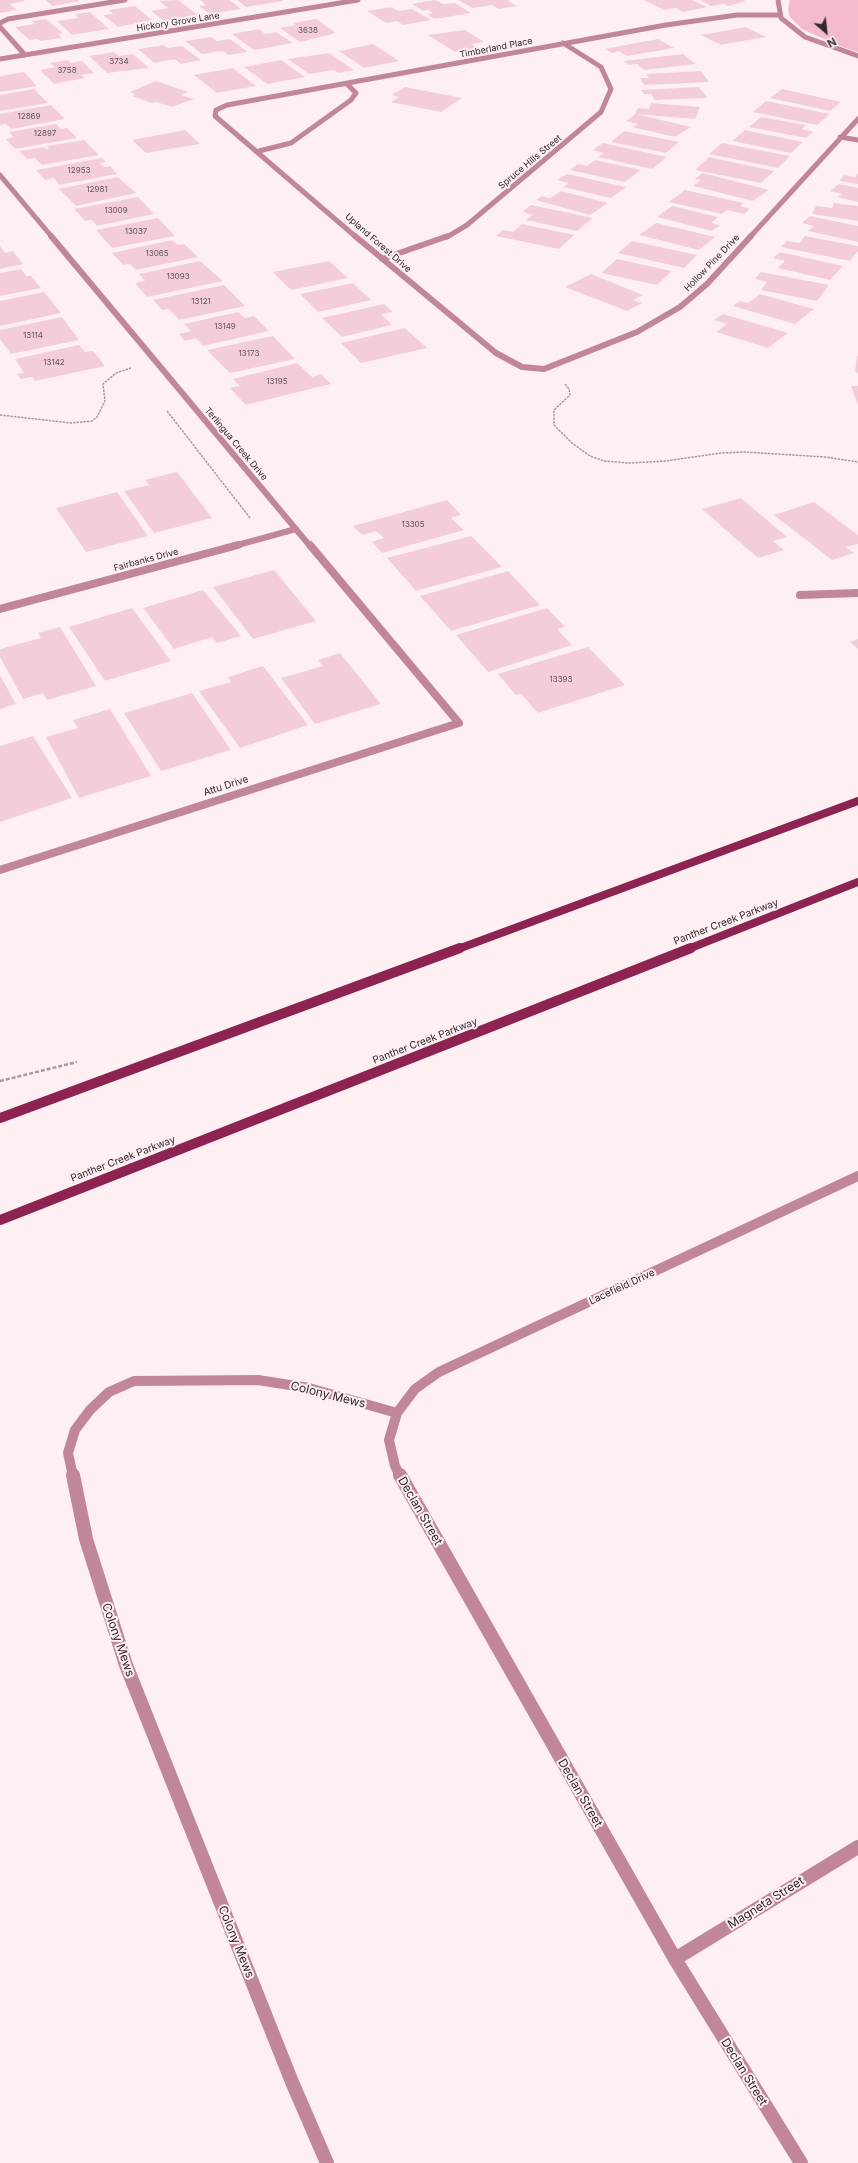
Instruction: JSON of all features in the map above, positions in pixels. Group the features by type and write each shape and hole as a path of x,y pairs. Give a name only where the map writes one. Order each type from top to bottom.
{"main road":[{"path":"0,1118 858,801"},
{"name":"Panther Creek Parkway","path":"0,1220 858,882"}],"street":[{"path":"0,23 8,19 125,0"},
{"name":"Hickory Grove Lane","path":"0,59 358,0"},
{"path":"778,0 781,18 805,37 858,56"},
{"name":"Timberland Place","path":"216,110 227,105 666,25 736,15 780,15"},
{"path":"0,27 25,55"},
{"name":"Spruce Hills Street","path":"382,258 443,239 467,226 601,112 611,89 601,67 563,43"},
{"path":"259,151 291,143 351,100 356,93 347,84"},
{"name":"Upland Forest Drive","path":"216,110 215,116 259,151 382,258 496,353 522,367 544,369"},
{"name":"Hollow Pine Drive","path":"544,369 637,332 680,307 707,284 858,119"},
{"path":"840,137 858,140"},
{"name":"Terlingua Creek Drive","path":"0,175 460,723"},
{"name":"Fairbanks Drive","path":"0,609 296,529"},
{"path":"800,595 858,593"},
{"name":"Attu Drive","path":"0,870 460,723"},
{"name":"Lacefield Drive","path":"397,1413 415,1389 439,1372 858,1176"},
{"name":"Colony Mews","path":"327,2163 292,2082 126,1665 86,1539 68,1452 75,1430 90,1410 109,1392 134,1382 258,1380 309,1388 397,1413"},
{"name":"Declan Street","path":"397,1413 389,1440 395,1466 675,1959 801,2163"},
{"name":"Magneta Street","path":"675,1959 858,1847"}],"path":[{"path":"0,415 71,423 92,421 97,417 105,402 103,384 116,373 131,368"},
{"path":"562,381 569,389 570,395 554,410 554,425 572,443 590,456 604,461 629,463 666,462 720,453 744,452 825,457 858,462"}],"shaded area":[{"path":"790,0 858,0 858,52 842,47 802,29 790,17 788,10"}],"building":[{"path":"0,0 25,1 10,4 17,10 0,13"},
{"path":"46,0 78,0 80,1 52,6"},
{"path":"178,0 198,15 164,21 151,11 168,8 159,1"},
{"path":"200,0 230,0 241,9 210,14 199,6 206,5"},
{"path":"237,0 283,0 283,1 246,7"},
{"path":"435,0 443,4 455,3 471,13 434,19 427,14 433,13 428,10 423,11 412,4"},
{"path":"458,0 507,0 517,6 499,9 492,5 473,8"},
{"path":"644,0 692,0 707,7 683,12 676,8 664,10"},
{"path":"700,0 746,1 729,6 724,4 711,6"},
{"path":"135,6 152,20 118,27 103,15 113,14 109,10"},
{"path":"392,7 398,11 412,9 431,20 403,25 397,21 386,23 367,11"},
{"path":"90,12 109,29 72,35 57,21 78,18 75,14"},
{"path":"46,19 63,33 58,34 62,38 40,41 37,39 30,40 15,27 35,24 32,21"},
{"path":"316,19 336,33 300,42 280,28 296,25 293,23"},
{"path":"746,27 766,37 721,45 701,35"},
{"path":"259,29 265,34 276,32 293,43 254,50 232,34"},
{"path":"465,30 484,42 472,44 479,48 455,52 428,35"},
{"path":"212,37 217,41 230,39 248,52 228,55 223,51 202,54 185,41"},
{"path":"658,39 674,48 627,56 619,51 612,53 605,49"},
{"path":"373,44 399,61 364,68 339,51"},
{"path":"164,45 168,48 182,46 201,60 181,64 175,59 154,63 138,49"},
{"path":"114,52 119,56 133,54 149,68 107,73 89,56"},
{"path":"329,53 354,70 338,73 334,70 309,74 288,59"},
{"path":"683,54 696,64 644,70 637,64 629,65 624,61"},
{"path":"67,60 71,63 82,61 94,73 81,75 85,78 54,84 40,70 55,67 50,63"},
{"path":"281,60 305,77 267,84 244,67"},
{"path":"233,68 256,86 217,93 194,75"},
{"path":"701,71 709,82 644,85 640,78 649,78 646,74"},
{"path":"24,72 37,86 0,92 0,76"},
{"path":"156,81 188,92 181,95 194,99 172,107 156,102 152,103 132,96 136,95 130,92"},
{"path":"405,87 462,98 441,112 391,102 399,97 392,95"},
{"path":"699,87 707,98 655,100 651,94 644,94 641,90"},
{"path":"34,89 48,103 0,111 0,95"},
{"path":"782,89 841,102 830,111 770,98"},
{"path":"766,101 830,114 817,125 753,112"},
{"path":"651,103 700,107 695,119 635,114 638,108 649,109"},
{"path":"51,105 65,119 11,129 6,124 0,125 0,114"},
{"path":"636,114 691,127 675,137 632,127 638,124 626,121"},
{"path":"761,117 806,125 802,129 813,132 806,138 749,127"},
{"path":"56,124 61,129 67,128 77,138 15,149 6,139 14,137 9,132"},
{"path":"185,130 200,144 146,153 132,140"},
{"path":"745,130 803,142 791,153 732,141"},
{"path":"624,131 679,142 666,153 611,142"},
{"path":"84,140 99,155 42,165 35,158 27,159 19,151 44,147 49,149 47,146"},
{"path":"603,143 667,157 652,169 598,157 604,153 593,150"},
{"path":"722,143 790,156 778,168 709,154"},
{"path":"709,157 774,171 761,183 695,170"},
{"path":"102,158 106,162 100,163 104,167 110,166 117,174 59,185 54,178 45,180 36,170"},
{"path":"595,160 641,170 625,182 570,170 578,164 587,166"},
{"path":"703,173 769,190 753,201 693,186 701,180 694,179"},
{"path":"858,173 858,184 839,181 844,175 855,177"},
{"path":"567,174 626,187 611,198 563,187 569,183 557,180"},
{"path":"118,177 136,193 76,206 59,189"},
{"path":"839,184 858,188 858,202 837,197 842,194 830,191"},
{"path":"685,190 743,203 740,206 750,209 744,214 727,210 722,214 669,202"},
{"path":"561,191 608,203 590,215 536,200 542,196 550,198"},
{"path":"138,197 154,214 97,226 92,220 85,221 74,209"},
{"path":"834,203 858,206 858,221 812,214 816,206 832,208"},
{"path":"531,205 593,218 577,231 526,220 533,215 522,212"},
{"path":"672,206 718,217 711,223 720,225 712,231 657,217"},
{"path":"810,216 858,226 858,242 808,231 814,226 802,223"},
{"path":"158,218 175,236 112,248 96,230"},
{"path":"656,223 715,237 699,250 639,235"},
{"path":"522,224 574,235 559,249 496,236 503,230 513,232"},
{"path":"805,236 858,246 858,251 850,261 781,247 787,241 799,243"},
{"path":"172,240 178,245 184,244 198,257 136,270 130,264 123,265 112,253"},
{"path":"632,241 697,255 684,268 618,253"},
{"path":"0,246 5,253 13,251 23,264 0,269"},
{"path":"780,252 843,266 830,280 778,268 785,261 773,258"},
{"path":"617,259 672,271 657,285 601,273"},
{"path":"200,261 223,281 147,297 135,283 145,281 139,274"},
{"path":"329,261 348,278 291,290 273,272"},
{"path":"21,269 26,276 31,276 41,288 0,296 0,273"},
{"path":"761,272 829,285 817,301 761,290 767,282 755,279"},
{"path":"591,274 643,295 633,300 642,303 627,311 565,287"},
{"path":"353,283 371,300 318,312 300,294"},
{"path":"224,285 245,306 179,320 169,309 162,310 153,300"},
{"path":"44,292 61,313 0,326 0,301"},
{"path":"760,294 814,309 795,324 733,306 740,301 748,303"},
{"path":"384,304 393,312 381,314 392,325 342,337 322,318"},
{"path":"238,312 245,318 254,316 269,331 203,346 196,338 185,341 179,334 191,331 184,324"},
{"path":"723,314 788,333 768,348 716,332 727,324 714,320"},
{"path":"62,317 79,340 11,354 0,339 0,330"},
{"path":"405,328 427,348 361,363 341,343"},
{"path":"273,336 295,359 230,373 207,350"},
{"path":"79,345 85,352 93,351 105,366 35,381 32,377 21,379 17,374 24,373 15,359"},
{"path":"858,356 858,373 855,372"},
{"path":"297,363 312,377 321,374 331,384 246,405 230,388 240,386 233,379"},
{"path":"851,386 858,386 858,405"},
{"path":"177,472 212,518 154,533 124,491 149,485 145,480"},
{"path":"117,492 148,536 86,552 56,508"},
{"path":"741,498 787,537 773,541 784,550 758,558 702,509"},
{"path":"447,500 461,515 451,518 464,530 382,553 372,542 384,538 376,531 362,535 353,526"},
{"path":"814,502 858,535 858,544 846,547 854,553 832,560 774,515"},
{"path":"471,536 502,567 416,591 387,558"},
{"path":"274,570 316,621 253,639 213,587"},
{"path":"508,571 540,605 451,631 420,596"},
{"path":"203,590 241,636 217,643 212,637 174,649 143,608"},
{"path":"132,608 171,661 105,681 69,627"},
{"path":"547,608 565,627 557,629 572,645 488,672 456,635"},
{"path":"60,627 96,686 47,700 43,693 23,699 0,657 0,649 41,638 38,633"},
{"path":"858,639 858,649 850,642"},
{"path":"588,647 625,685 538,713 521,694 516,695 498,674"},
{"path":"340,653 381,704 315,724 281,678 323,666 318,660"},
{"path":"263,666 308,725 240,748 199,691 231,682 228,677"},
{"path":"0,675 16,704 0,709"},
{"path":"192,693 231,750 161,771 124,713"},
{"path":"110,709 151,776 79,798 46,737 78,728 73,720"},
{"path":"33,736 72,798 0,822 0,746"}]}
